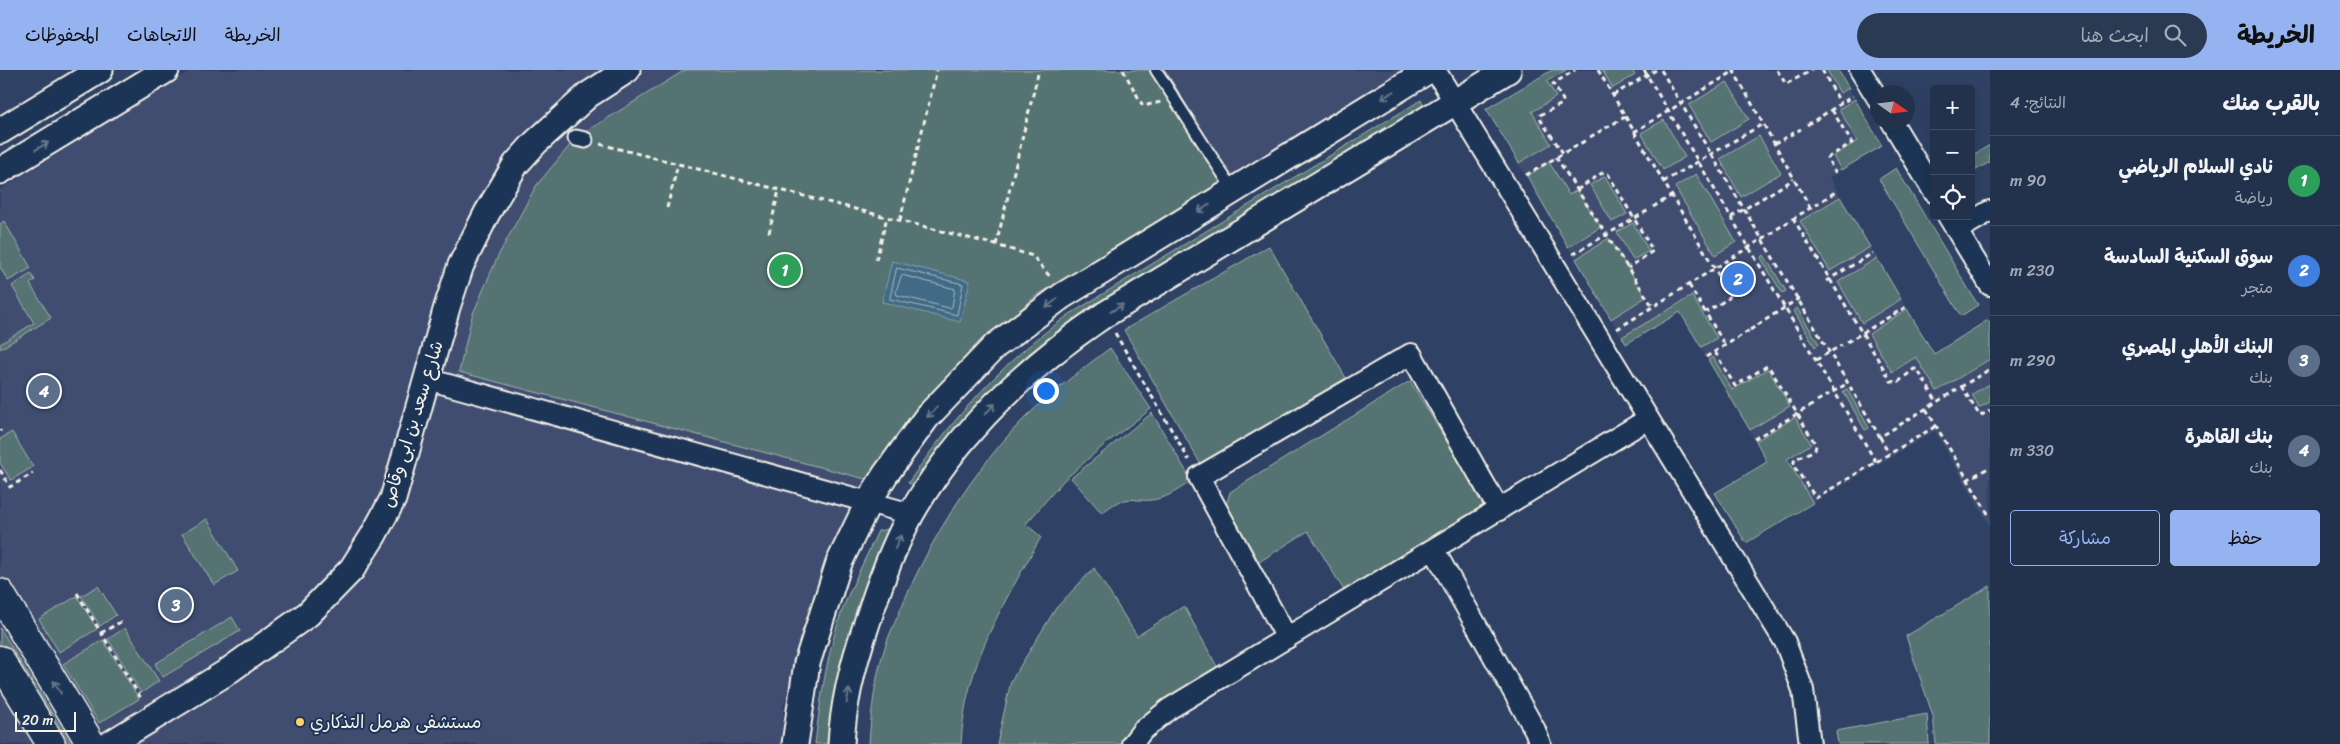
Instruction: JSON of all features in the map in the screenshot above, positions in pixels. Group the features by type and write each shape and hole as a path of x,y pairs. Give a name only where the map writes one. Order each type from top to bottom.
{"main road":[{"path":"0,592 91,744"},
{"path":"0,660 51,744"}],"street":[{"path":"0,131 100,70"},
{"path":"0,171 166,70"},
{"name":"شارع سعد بن ابى وقاص","path":"110,744 134,734 153,717 224,674 308,614 352,569 393,499 426,379 461,265 487,213 516,164 563,116 588,94 627,70"},
{"path":"795,744 807,663 839,563 869,501 885,475 927,417 995,346 1062,296 1429,70"},
{"path":"1435,70 1785,642 1803,690 1810,744"},
{"path":"841,744 842,728 855,658 878,588 911,514 953,453 1008,391 1070,338 1104,315 1508,70"},
{"path":"1860,70 1870,86"},
{"path":"1897,130 1930,185"},
{"path":"1990,210 1953,223 1990,285"},
{"path":"1287,638 1199,477 1411,354 1499,510"},
{"path":"426,379 911,514"},
{"path":"1132,744 1148,725 1169,708 1434,550 1648,419"},
{"path":"1434,550 1535,730 1540,744"}],"lane":[{"path":"1156,70 1233,190"}],"path":[{"path":"900,220 937,70"},
{"path":"996,245 1039,70"},
{"path":"1123,70 1143,106 1166,101"},
{"path":"1563,153 1540,119 1540,115 1562,104 1563,100 1553,84 1575,70"},
{"path":"1598,70 1730,296 1706,312"},
{"path":"1644,70 1876,462"},
{"path":"1613,95 1656,70"},
{"path":"1661,70 1799,298 1890,454"},
{"path":"1633,132 1734,70 1810,207"},
{"path":"1776,70 1786,84 1812,70"},
{"path":"1822,70 1841,104"},
{"path":"1807,125 1853,96"},
{"path":"1832,110 1852,143 1827,158 1836,173"},
{"path":"1526,175 1625,117"},
{"path":"1663,182 1763,124"},
{"path":"1774,144 1801,129"},
{"path":"580,139 900,220 1033,256 1055,283"},
{"path":"1556,157 1653,307"},
{"path":"667,208 678,164"},
{"path":"1577,190 1602,174 1608,174 1653,253 1628,268"},
{"path":"1731,216 1794,179"},
{"path":"768,233 779,190"},
{"path":"1616,329 1715,270 1837,191"},
{"path":"1653,207 1671,196"},
{"path":"1573,254 1649,210"},
{"path":"876,260 887,217"},
{"path":"1793,218 1891,382 1897,383 1916,368 1937,402"},
{"path":"1828,279 1873,252"},
{"path":"1689,286 1725,345"},
{"path":"1706,357 1799,298"},
{"path":"1847,342 1862,331 1906,307"},
{"path":"1104,315 1199,477"},
{"path":"1816,360 1842,344"},
{"path":"1715,352 1735,386 1768,366 1816,445 1815,450 1795,459 1793,465 1814,497 1819,497 1936,426"},
{"path":"1880,437 1990,369"},
{"path":"1754,439 1848,383"},
{"path":"1961,386 1980,416 1990,410"},
{"path":"1926,409 1990,517"},
{"path":"1967,480 1990,467"},
{"path":"0,470 10,487 33,473"},
{"path":"77,593 153,717"},
{"path":"102,633 124,620"}],"shaded area":[{"path":"192,70 1427,70 993,342 831,570 783,706 782,744 94,744 0,575 0,190"},
{"path":"1552,70 1838,70 1870,125 1870,130 1873,130 1882,146 1829,177 1934,354 1937,391 1990,359 1990,526 1935,431 1797,512 1680,312 1626,344 1486,109"},
{"path":"0,619 76,744 0,744"}],"green space":[{"path":"685,70 1165,70 1230,176 1036,296 976,348 928,399 893,440 869,480 459,372 472,316 498,256 536,186 576,138"},
{"path":"1552,70 1566,70 1547,81 1556,97 1532,112 1551,144 1519,163 1486,109"},
{"path":"1602,70 1632,70 1635,75 1613,88"},
{"path":"1827,70 1838,70 1849,88 1840,93"},
{"path":"1727,82 1749,119 1711,142 1689,105"},
{"path":"1855,99 1870,125 1870,130 1873,130 1882,146 1841,170 1833,156 1857,141 1839,109"},
{"path":"1421,100 1425,109 1051,337 1023,362 918,486 908,483 943,435 981,391 1023,351 1070,314"},
{"path":"1664,120 1685,157 1663,170 1641,133"},
{"path":"1759,136 1781,173 1741,197 1720,159"},
{"path":"1990,145 1990,162 1975,171 1975,154"},
{"path":"1549,162 1569,195 1577,190 1601,227 1568,247 1527,176"},
{"path":"1896,168 1978,305 1961,316 1879,179"},
{"path":"1696,174 1736,242 1715,255 1675,187"},
{"path":"1605,176 1627,214 1612,222 1590,185"},
{"path":"1840,197 1870,247 1830,271 1800,221"},
{"path":"4,221 31,268 8,281 0,267 0,224"},
{"path":"1633,223 1649,251 1633,260 1617,232"},
{"path":"1609,238 1646,297 1611,319 1576,259"},
{"path":"1269,246 1346,378 1200,463 1124,330"},
{"path":"1764,255 1786,291 1782,293 1761,258"},
{"path":"1877,258 1901,299 1862,323 1838,282"},
{"path":"31,274 35,280 30,284 51,318 0,349 0,344 34,323 12,286"},
{"path":"1692,296 1717,338 1701,347 1680,312 1626,344 1622,337"},
{"path":"1797,308 1819,344 1815,347 1794,311"},
{"path":"1907,309 1934,354 1988,320 1990,324 1990,359 1937,391 1916,357 1892,372 1869,334"},
{"path":"1110,348 1151,409 1104,445 1063,481 1026,524 1041,537 1000,611 978,661 964,715 961,744 869,744 876,682 887,642 912,584 936,537 980,470 1014,429 1048,397"},
{"path":"1713,357 1732,390 1768,369 1790,406 1750,430 1708,360"},
{"path":"1410,381 1489,511 1348,597 1308,531 1259,562 1226,506 1230,492"},
{"path":"1990,384 1990,402 1979,408 1972,394"},
{"path":"1847,389 1869,428 1865,430 1843,391"},
{"path":"1152,413 1192,481 1165,497 1152,500 1126,500 1111,506 1102,513 1071,478"},
{"path":"1795,417 1811,444 1787,459 1813,503 1746,543 1715,493 1767,462 1756,441"},
{"path":"12,432 33,467 11,480 0,463 0,439"},
{"path":"207,519 238,571 214,585 182,534"},
{"path":"888,529 893,535 858,611 841,661 835,687 829,744 815,744 826,670 840,615 878,531"},
{"path":"1094,568 1137,636 1184,606 1220,672 1129,744 997,744 1011,681 1056,608"},
{"path":"98,586 116,615 100,626 81,596"},
{"path":"1990,586 1990,744 1936,744 1933,716 1906,636"},
{"path":"77,596 97,629 59,652 39,619"},
{"path":"232,617 240,631 163,677 155,664"},
{"path":"0,628 71,744 54,744 0,654"},
{"path":"125,628 159,681 141,693 108,639"},
{"path":"103,640 139,699 99,723 63,664"},
{"path":"1927,714 1929,744 1838,744 1836,731"}],"water":[{"path":"892,261 970,281 960,322 882,302"}],"place":[{"name":"نادي السلام الرياضي","path":"785,270"},
{"name":"سوق السكنية السادسة","path":"1738,279"},
{"name":"بنك القاهرة","path":"44,391"},
{"name":"البنك الأهلي المصري","path":"176,605"},
{"name":"مستشفى هرمل التذكاري","path":"300,722"}]}
